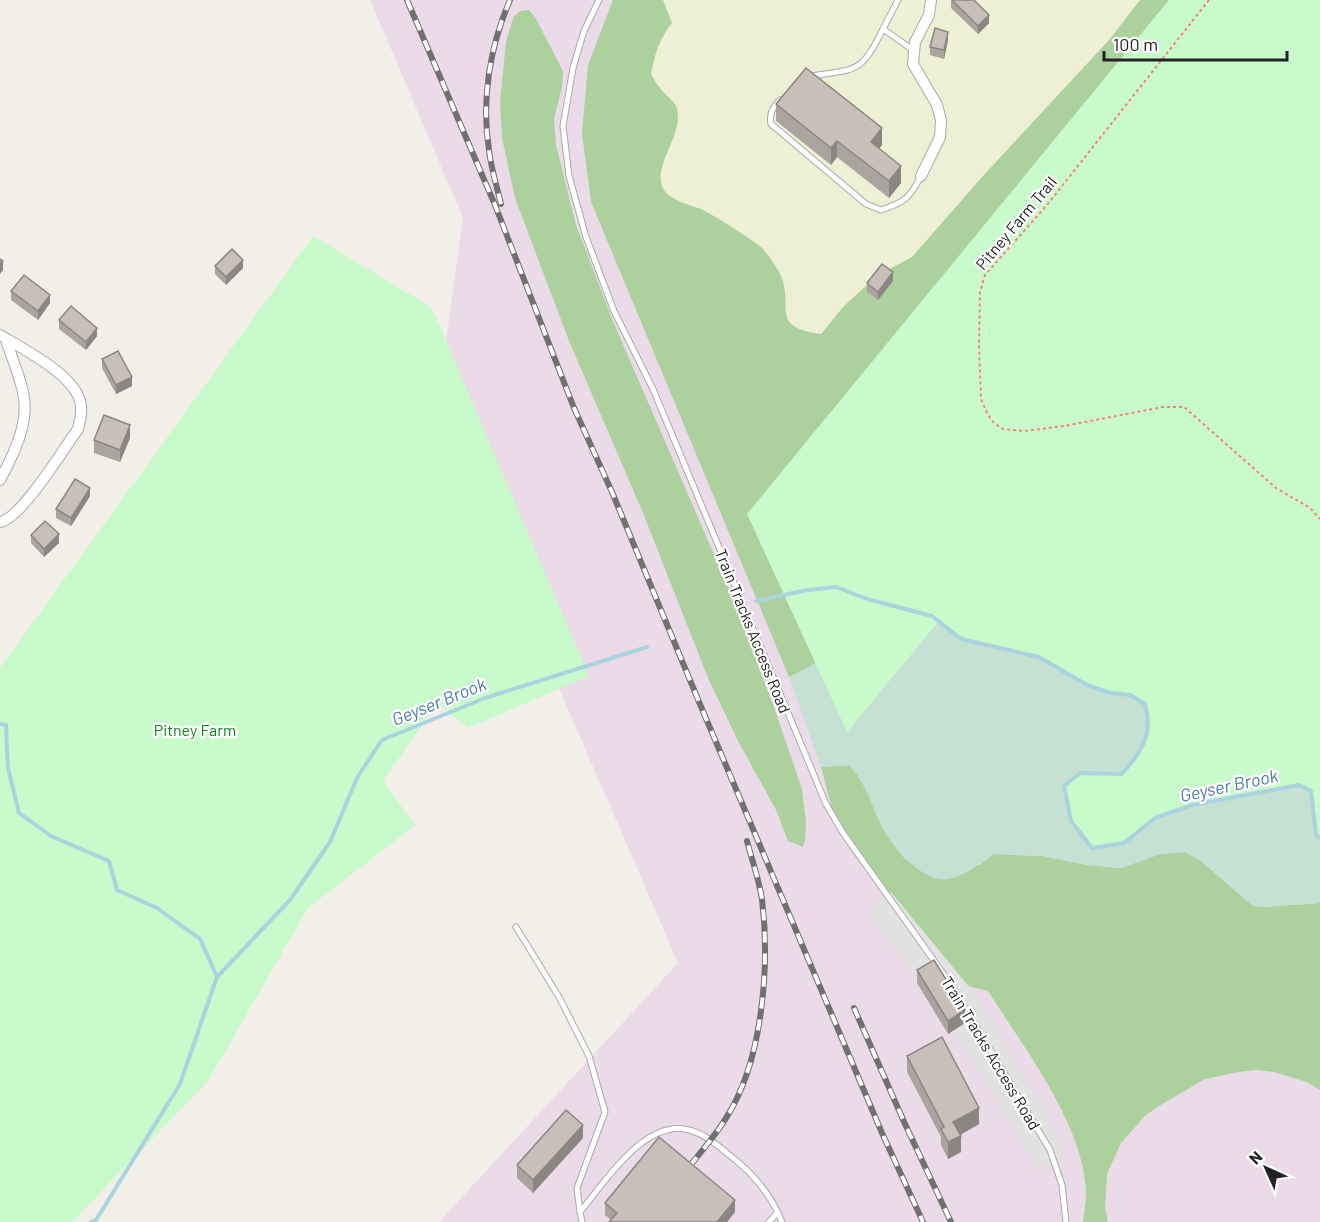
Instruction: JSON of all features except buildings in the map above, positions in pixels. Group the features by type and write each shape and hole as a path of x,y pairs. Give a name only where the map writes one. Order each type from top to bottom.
{"street":[{"path":"921,176 940,137 941,120 937,105 913,64 913,50 928,15 931,0"},
{"path":"0,480 21,434 24,393 3,337"},
{"path":"0,522 8,519 30,497 78,429 81,417 80,401 73,387 56,371 3,337"}],"lane":[{"name":"Train Tracks Access Road","path":"598,0 584,31 573,68 563,126 572,186 586,237 614,311 653,389 826,804 843,834 952,986 1050,1150 1062,1185 1066,1222"},
{"path":"801,83 809,77 838,73 857,67 870,55 898,0"},
{"path":"883,29 913,50"},
{"path":"786,95 773,107 770,117 771,124 866,204 881,210 898,204 912,194 921,176"},
{"path":"516,927 559,998 589,1056 605,1112 576,1188 582,1222"},
{"path":"580,1212 635,1147 663,1131 687,1129 704,1135 742,1165 770,1197 782,1222"},
{"path":"769,1222 778,1212"}],"path":[{"name":"Pitney Farm Trail","path":"1209,0 1047,205 985,276 980,292 981,399 994,423 1003,429 1024,432 1162,407 1184,407 1276,489 1310,508 1320,519"}],"shaded area":[{"path":"370,0 636,0 1245,1000 1320,1038 1320,1222 439,1222 678,963 437,406 463,218"},
{"path":"891,892 975,994 1048,1117 1065,1155 1038,1170 976,1066 920,981 866,912"}],"green space":[{"path":"613,0 663,0 672,23 658,47 651,74 675,104 678,116 674,137 662,167 662,186 665,191 669,196 710,214 763,249 781,276 789,321 805,331 821,334 843,307 868,284 882,273 912,257 982,177 1109,40 1140,0 1170,0 821,659 789,677 591,202 582,133 588,65"},
{"path":"636,0 1320,0 747,514 618,196"},
{"path":"1169,0 1320,0 1320,838 1316,835 1311,791 1299,785 1192,805 1155,818 1124,843 1092,848 1071,821 1064,786 1080,773 1122,774 1140,750 1147,734 1145,704 1130,695 1111,693 1087,685 1039,657 961,639 939,621 847,732 747,514"},
{"path":"529,10 535,17 563,71 562,87 554,119 556,145 576,225 615,326 729,589 774,707 802,789 806,822 803,847 788,841 776,810 738,741 708,678 643,513 569,341 515,198 502,138 500,102 506,41 514,16 520,11"},
{"name":"Pitney Farm","path":"313,236 432,308 589,676 468,728 437,703 383,781 415,825 308,908 208,1081 72,1222 0,1222 0,668"},
{"path":"897,577 1320,661 1320,903 1261,907 1252,905 1200,860 1185,852 1160,854 1121,868 1087,865 1043,856 993,854 954,878 939,879 920,871 889,839 865,788 849,765 821,767 789,677 821,659"},
{"path":"849,765 861,777 885,832 905,859 980,865 993,854 1043,856 1087,865 1121,868 1160,854 1185,852 1200,860 1252,905 1261,907 1320,903 1320,1090 1307,1082 1274,1072 1256,1070 1205,1079 1145,1116 1121,1143 1107,1174 1105,1207 1108,1222 1083,1222 1086,1194 1083,1168 1064,1115 1035,1062 988,991 956,983 943,972 851,851 835,821 821,767"}],"waterway":[{"name":"Geyser Brook","path":"756,601 807,590 836,587 867,599 932,616 961,639 1039,657 1087,685 1111,693 1130,695 1145,704 1147,734 1140,750 1122,774 1080,773 1064,786 1071,821 1092,848 1124,843 1155,818 1192,805 1299,785 1311,791 1316,835 1320,838"},
{"name":"Geyser Brook","path":"91,1222 96,1220 180,1084 217,977 290,900 330,842 357,778 382,740 485,698 647,647"},
{"path":"0,724 6,725 8,768 19,813 51,836 109,861 117,890 157,908 200,939 217,977"}],"railway":[{"path":"407,0 495,205 574,408 612,492 882,1133 923,1222"},
{"path":"501,204 489,150 486,112 492,54 510,0"},
{"path":"690,1166 722,1124 738,1095 756,1041 764,982 764,925 761,892 747,841"},
{"path":"854,1008 951,1222"}]}
